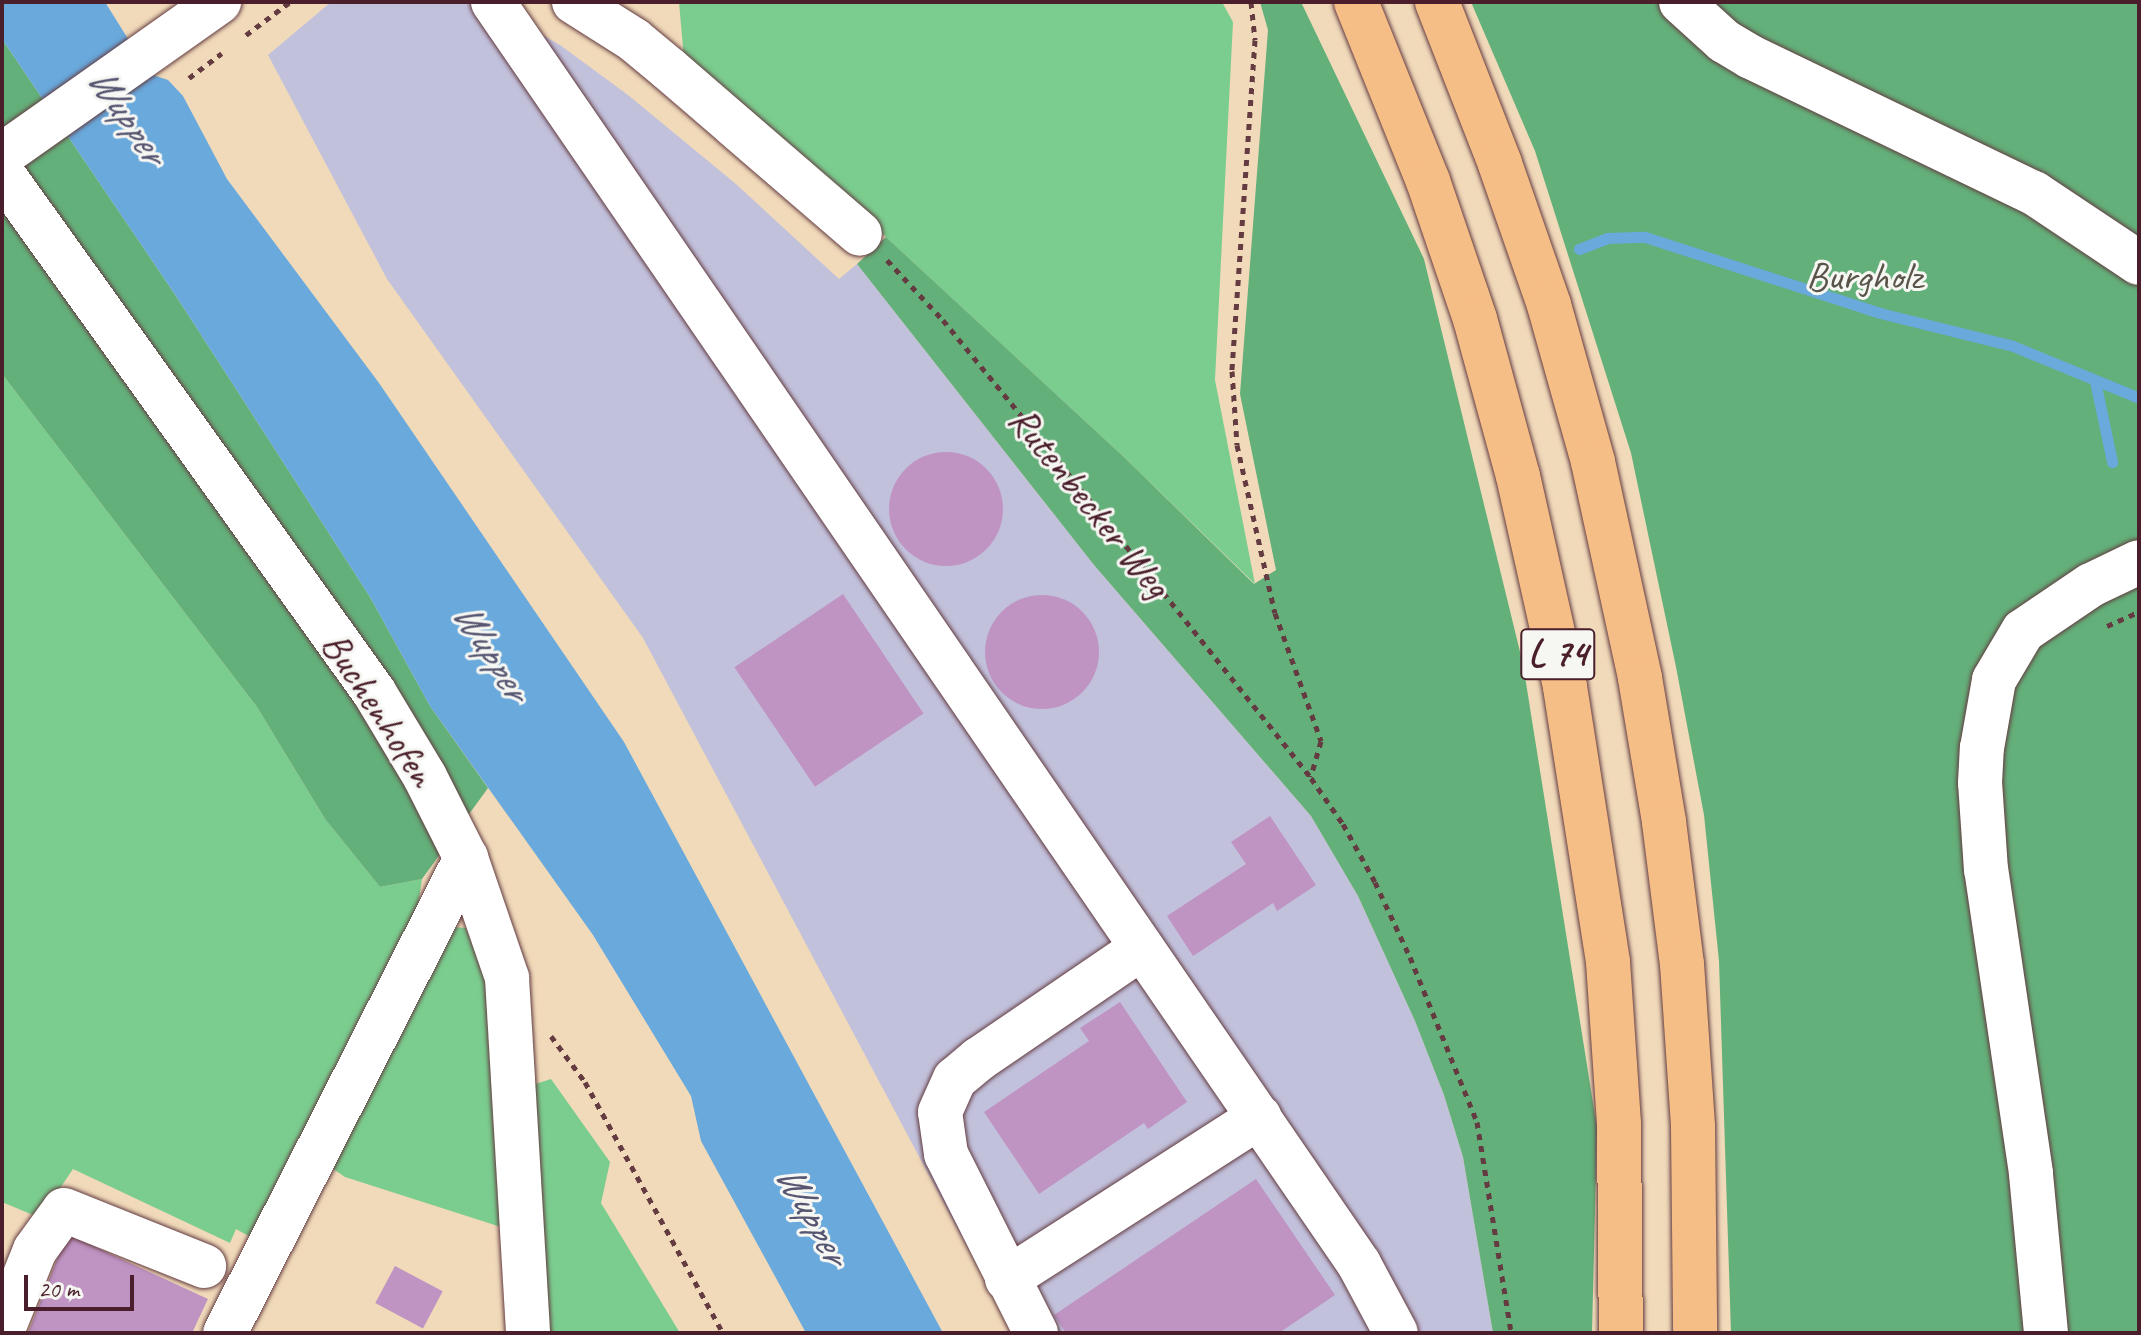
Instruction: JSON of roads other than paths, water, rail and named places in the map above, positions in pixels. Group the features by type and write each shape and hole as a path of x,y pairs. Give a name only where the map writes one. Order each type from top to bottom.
{"highway":[{"name":"L 74","path":"1356,2 1428,181 1475,319 1518,476 1565,687 1608,962 1619,1124 1621,1333"},
{"name":"L 74","path":"1437,2 1495,150 1549,305 1593,462 1640,678 1664,822 1682,964 1693,1127 1695,1333"}],"lane":[{"path":"493,2 1359,1264 1396,1333"},
{"path":"574,2 634,40 860,234"},
{"path":"1681,2 1724,41 1751,57 2034,193 2139,263"},
{"path":"2,155 214,5"},
{"name":"Buchenhofen","path":"2,173 374,692 425,777 466,858 507,978 528,1333"},
{"path":"2046,1333 2031,1173 1986,870 1980,783 1982,748 1994,680 2023,631 2091,585 2139,562"},
{"path":"225,1333 466,858"},
{"path":"1036,1333 946,1154 940,1112 955,1079 979,1059 1142,948"},
{"path":"1007,1279 1259,1117"},
{"path":"2,1332 35,1250 64,1210 204,1266"}],"water":[{"name":"Wupper","path":"2,2 105,2 150,74 168,80 183,96 227,179 379,383 624,742 943,1333 806,1333 701,1141 691,1096 593,935 430,706 370,597 176,296 2,39"}],"waterway":[{"path":"1579,249 1607,238 1645,237 1880,313 2013,346 2139,398"},
{"path":"2095,381 2112,462"}],"park label":[{"name":"Burgholz","path":"1864,276"}]}
